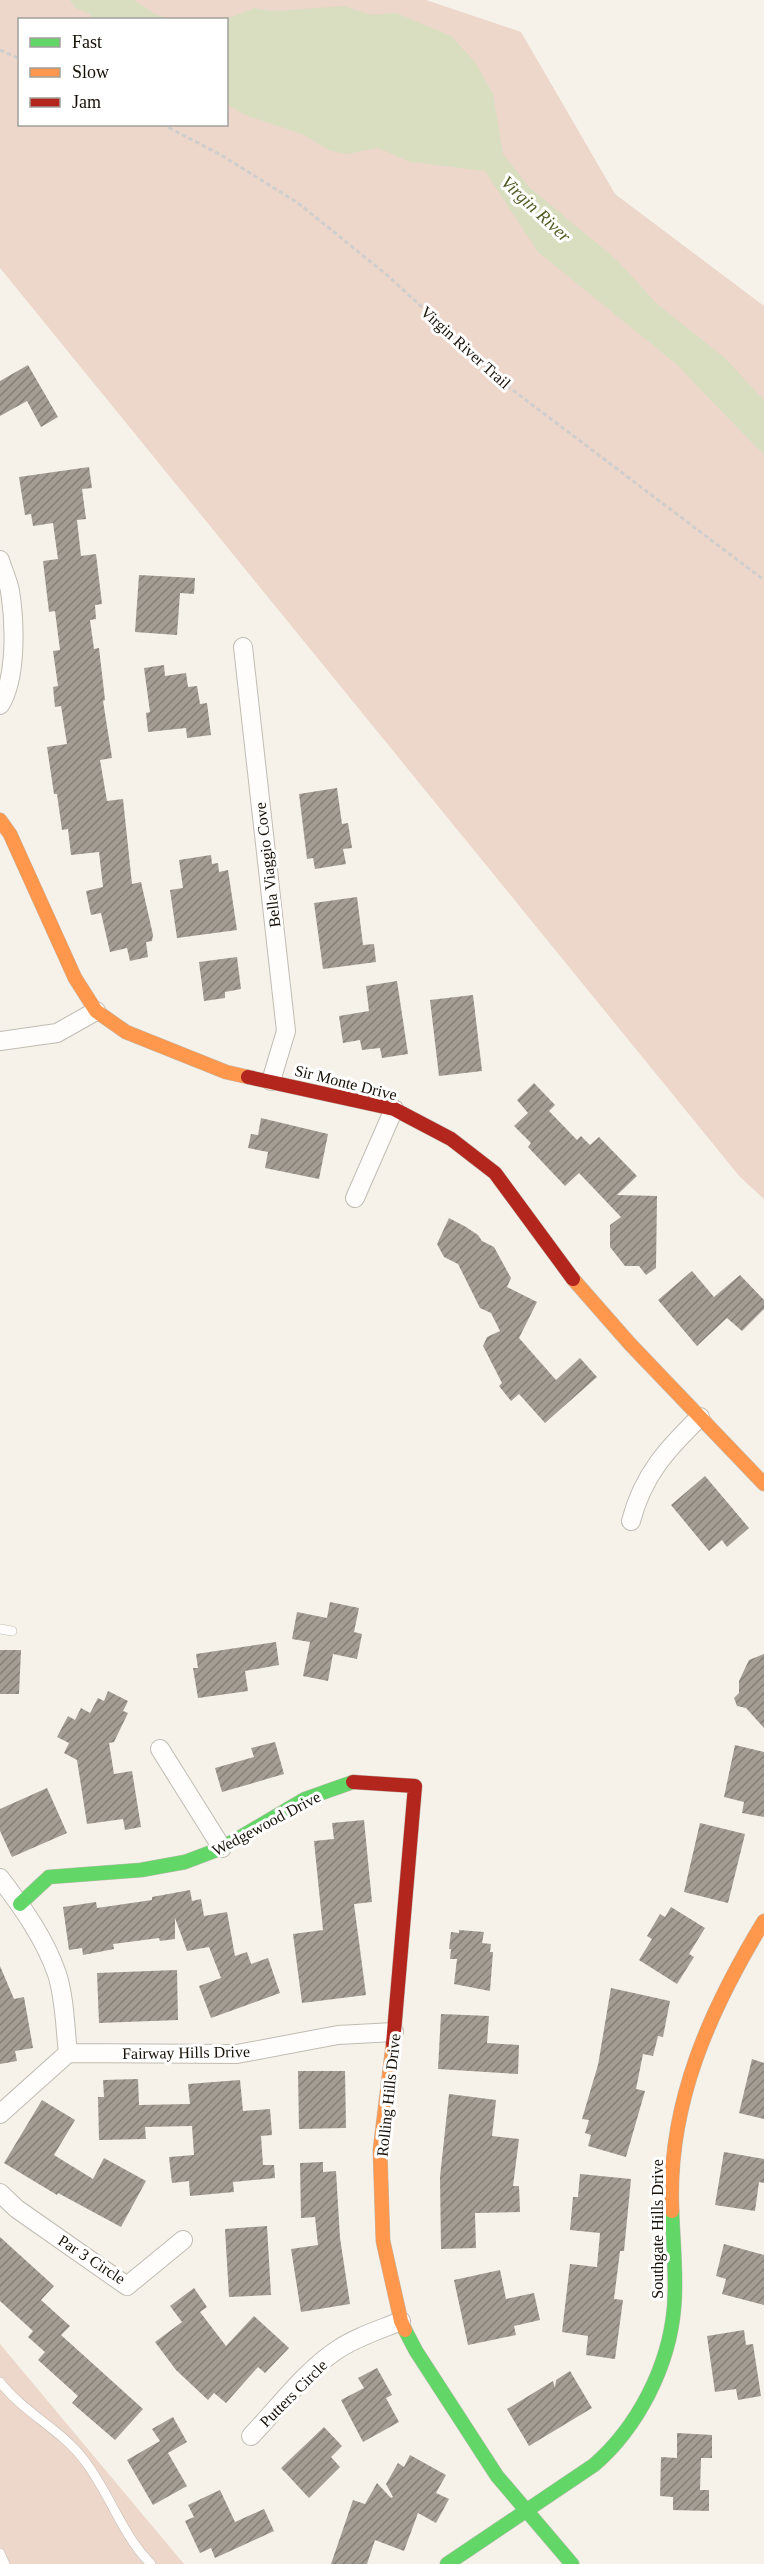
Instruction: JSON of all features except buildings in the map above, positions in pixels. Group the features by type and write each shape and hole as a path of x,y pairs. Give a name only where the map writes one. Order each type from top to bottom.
{"street":[{"path":"0,560 10,590 13,641 7,694 0,705"},
{"name":"Bella Viaggio Cove","path":"243,648 286,1031 271,1081"},
{"name":"Sir Monte Drive","path":"0,820 10,834 75,978 96,1011 126,1032 226,1072 394,1108 451,1139 495,1173 564,1268 630,1344 764,1484"},
{"path":"0,1041 57,1034 96,1011"},
{"path":"355,1198 394,1108"},
{"path":"632,1521 650,1472 666,1450 700,1417"},
{"path":"160,1749 222,1848"},
{"name":"Wedgewood Drive","path":"20,1904 49,1877 141,1870 185,1862 222,1848 305,1799 352,1782 416,1786"},
{"name":"Rolling Hills Drive","path":"416,1786 394,2032 380,2150 383,2241 401,2321 416,2351 497,2476 572,2564"},
{"path":"0,1878 20,1904 45,1945 58,1977 68,2053 0,2114"},
{"name":"Southgate Hills Drive","path":"447,2564 526,2509 592,2468 612,2448 645,2400 666,2347 675,2290 670,2208 673,2156 681,2104 696,2053 715,2004 764,1921"},
{"name":"Fairway Hills Drive","path":"68,2053 237,2054 338,2035 394,2032"},
{"name":"Par 3 Circle","path":"0,2193 17,2208 127,2286 183,2240"},
{"name":"Putters Circle","path":"251,2436 317,2367 336,2351 369,2333 401,2321"}],"lane":[{"path":"0,1629 12,1631"},
{"path":"0,2382 27,2411 83,2458 127,2536 152,2564"},
{"path":"0,2553 5,2564"}],"path":[{"path":"0,50 18,58"},
{"name":"Virgin River Trail","path":"166,126 221,154 298,203 387,275 510,388 764,580"}],"shaded area":[{"path":"0,0 426,0 521,32 615,194 764,306 764,1199 740,1177 0,268"},
{"path":"0,2344 184,2564 0,2564"}],"water":[{"path":"70,0 134,0 165,18 92,18 90,14 75,8"},
{"name":"Virgin River","path":"344,6 372,15 396,13 451,36 475,62 493,94 503,154 529,187 617,260 656,303 725,358 764,400 764,455 675,363 538,252 485,171 410,162 378,148 347,154 331,151 302,134 245,115 228,105 228,18 255,8 274,11"}],"traffic: fast":[{"path":"20,1904 49,1877 141,1870 185,1862 222,1848 305,1799 353,1782"},
{"path":"447,2564 594,2465 610,2450 637,2414 658,2373 671,2330 675,2284 672,2211"},
{"path":"405,2330 416,2351 497,2476 572,2564"}],"traffic: slow":[{"path":"0,820 10,834 75,978 96,1011 126,1032 226,1072 248,1077"},
{"path":"573,1279 630,1344 764,1484"},
{"path":"672,2211 672,2171 677,2133 696,2059 726,1989 764,1921"},
{"path":"393,2044 380,2150 383,2241 405,2330"}],"traffic: jam":[{"path":"248,1077 394,1109 451,1139 495,1173 573,1279"},
{"path":"353,1782 415,1786 393,2044"}]}
